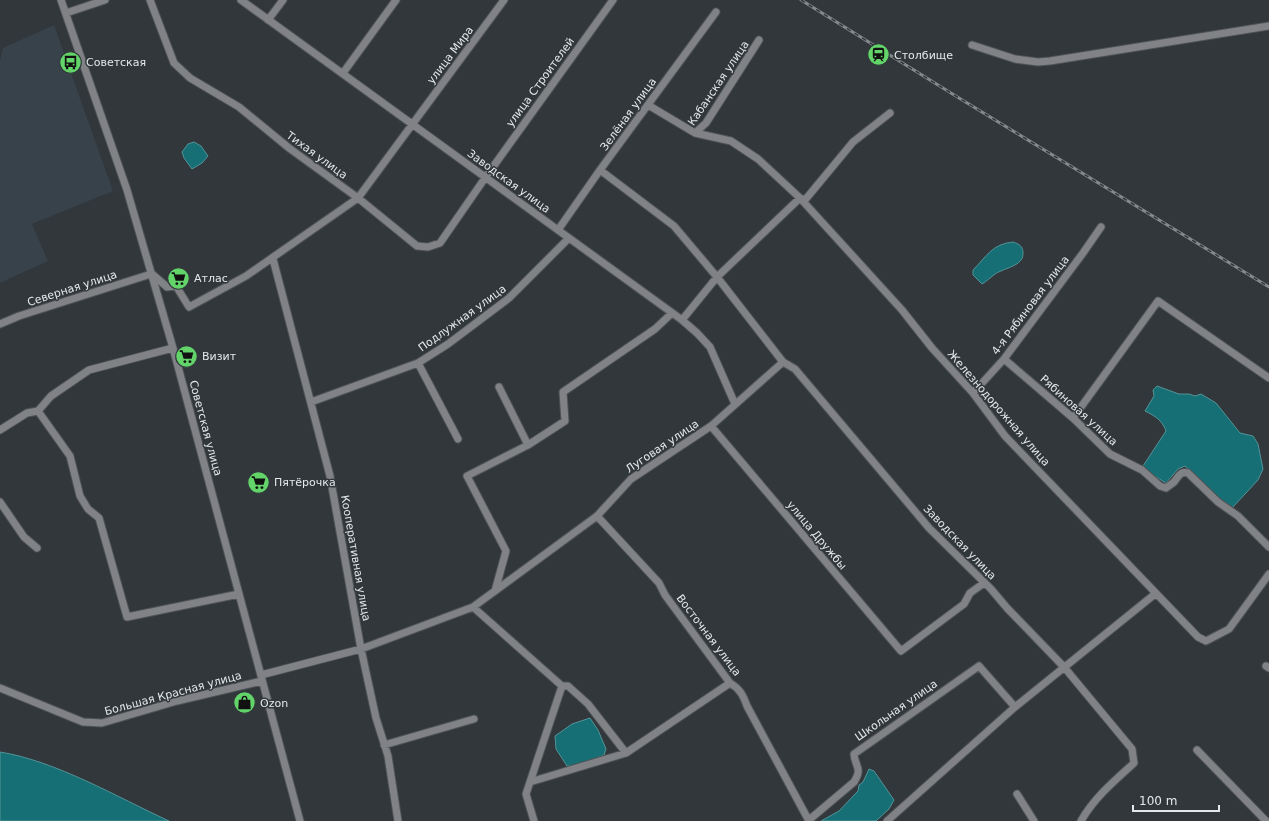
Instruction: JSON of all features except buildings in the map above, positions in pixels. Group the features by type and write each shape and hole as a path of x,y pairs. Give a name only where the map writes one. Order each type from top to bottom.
{"street":[{"name":"Советская улица","path":"61,0 127,190 173,348 300,821"},
{"path":"66,13 105,0"},
{"name":"Тихая улица","path":"150,0 174,63 190,78 239,107 289,148 358,198 417,246 428,247 440,243 485,178"},
{"name":"Заводская улица","path":"241,0 682,320 710,347 735,404"},
{"path":"268,20 283,0"},
{"path":"343,73 396,0"},
{"name":"улица Мира","path":"413,124 504,0"},
{"name":"улица Строителей","path":"485,178 613,0"},
{"name":"Зелёная улица","path":"558,230 600,170 716,12"},
{"path":"972,45 1015,59 1038,62 1269,26"},
{"name":"Кабанская улица","path":"695,133 706,123 759,40"},
{"path":"648,105 695,133"},
{"path":"682,320 717,277 800,198 805,200 853,142 890,113"},
{"path":"151,274 167,287 176,286 189,307 245,277 273,259 358,198 413,124"},
{"name":"Кабанская улица","path":"695,133 732,141 758,158 800,198"},
{"name":"Заводская улица","path":"600,170 674,226 717,277 783,362 795,369 929,528 1064,667 1132,749 1134,763 1097,798 1087,810 1081,821"},
{"name":"Железнодорожная улица","path":"800,198 902,310 932,348 973,393 1005,436 1155,594 1198,637 1206,641 1229,629 1269,574"},
{"name":"4-я Рябиновая улица","path":"973,393 1004,359 1101,227"},
{"name":"Подлужная улица","path":"311,402 418,363 448,344 509,298 569,238"},
{"name":"Кооперативная улица","path":"273,259 325,454 361,649 376,718 388,756 398,821"},
{"name":"Северная улица","path":"0,324 19,316 151,274"},
{"path":"1073,418 1158,301 1269,378"},
{"path":"495,591 506,551 467,476 528,445 564,421 563,392 655,329 672,313"},
{"path":"0,430 28,413 38,411 51,396 89,370 173,348"},
{"name":"Рябиновая улица","path":"1004,359 1073,418 1110,454 1142,470 1160,486 1166,488 1174,482 1180,474 1184,472 1188,473 1218,502 1238,516 1269,547"},
{"name":"Луговая улица","path":"495,591 597,516 631,479 711,426 783,362"},
{"name":"Подлужная улица","path":"418,363 458,439"},
{"path":"499,387 528,445"},
{"path":"38,411 70,456 80,496 88,509 99,518 127,617 238,594"},
{"name":"улица Дружбы","path":"711,426 901,651 964,604 970,593 984,583"},
{"path":"0,502 24,537 37,548"},
{"name":"Восточная улица","path":"597,516 658,582 730,683 737,687 743,694 747,706 809,820"},
{"name":"Большая Красная улица","path":"0,688 83,722 102,723 361,649 473,606 495,591"},
{"path":"887,821 1015,707 1155,594"},
{"path":"473,606 562,686 568,686 588,704 626,754"},
{"name":"Школьная улица","path":"809,820 854,782 859,774 854,759 854,754 979,666 1015,707"},
{"path":"530,782 626,754 730,683"},
{"path":"534,821 526,794 562,686"},
{"path":"384,745 474,719"},
{"path":"1197,750 1266,821"},
{"path":"1017,794 1034,821"}],"shaded area":[{"path":"54,25 113,191 32,224 48,261 0,283 0,60 3,48"}],"water":[{"path":"194,142 201,146 208,156 202,163 192,169 184,158 182,152 188,144"},
{"path":"1013,242 1019,245 1022,249 1023,253 1020,261 1017,264 995,274 982,284 973,275 973,270 995,248 1006,243"},
{"path":"1157,386 1179,394 1189,394 1195,396 1201,394 1216,403 1240,433 1253,436 1258,444 1263,469 1258,480 1232,508 1221,500 1185,466 1178,469 1166,483 1153,475 1143,466 1166,431 1158,419 1145,411 1154,396 1153,390"},
{"path":"590,718 598,730 606,749 604,755 580,765 567,766 556,749 555,736 572,724"},
{"path":"0,752 43,763 64,771 169,821 0,821"},
{"path":"869,769 874,771 894,800 889,809 876,821 821,821 839,811 858,791 859,785 863,782"}],"railway":[{"path":"801,0 1269,287"}],"place":[{"name":"Столбище","path":"879,55"},
{"name":"Советская","path":"71,62"},
{"name":"Атлас","path":"179,278"},
{"name":"Визит","path":"186,356"},
{"name":"Пятёрочка","path":"259,482"},
{"name":"Ozon","path":"245,703"}]}
